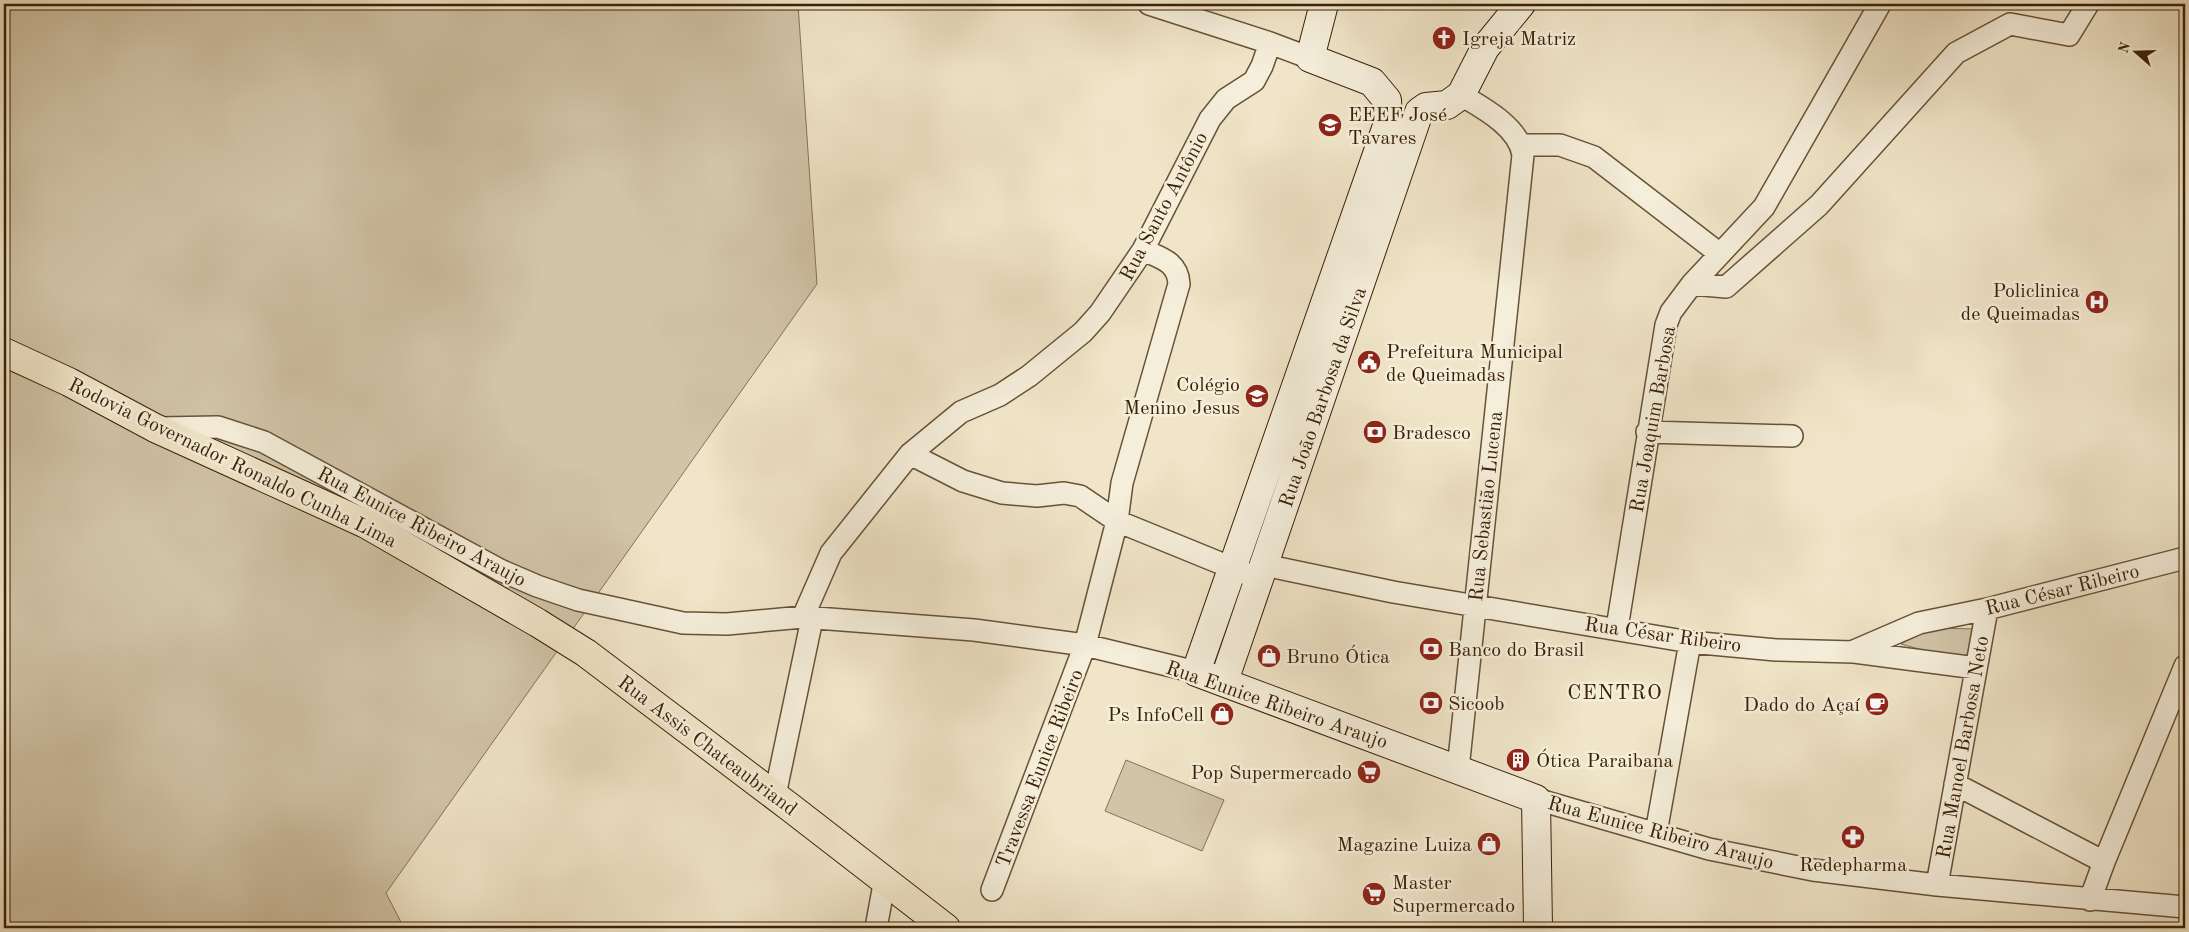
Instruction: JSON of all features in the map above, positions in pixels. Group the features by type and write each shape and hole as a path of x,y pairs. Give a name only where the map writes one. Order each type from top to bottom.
{"highway":[{"name":"Rodovia Governador Ronaldo Cunha Lima","path":"4,352 69,382 155,428 366,524 460,578"},
{"name":"Rua Assis Chateaubriand","path":"460,578 586,653 885,879 946,928"}],"street":[{"path":"1149,4 1270,43 1310,58 1324,4"},
{"path":"1485,48 1495,4"},
{"path":"1521,4 1485,48 1460,95 1509,129 1522,145 1560,145 1594,157 1720,254"},
{"name":"Rua Joaquim Barbosa","path":"1617,628 1647,432 1666,326 1671,312 1692,284 1764,207 1880,4"},
{"path":"1692,284 1726,287 1812,211 1956,53 2010,24 2069,35 2088,4"},
{"name":"Rua Santo Antônio","path":"775,795 807,618 831,553 910,454 961,412 982,401 1000,395 1013,387 1083,332 1117,290 1143,250 1210,119 1226,99 1254,81 1262,66 1270,43"},
{"name":"Rua João Barbosa da Silva","path":"1196,672 1388,123 1387,100 1372,82 1310,58"},
{"name":"Rua João Barbosa da Silva","path":"1224,681 1419,112 1426,107 1447,105 1460,95"},
{"name":"Rua Sebastião Lucena","path":"1458,768 1523,155 1522,145"},
{"name":"Travessa Eunice Ribeiro","path":"992,890 1085,646 1117,522 1122,483 1179,284 1175,267 1169,262 1143,250"},
{"name":"Rua Eunice Ribeiro Araujo","path":"155,428 218,427 264,442 500,570 537,586 578,600 683,623 727,624 807,618 974,630 1085,646 1196,672 1224,681 1536,799 1709,849 1813,870 1937,886 2185,907"},
{"path":"1647,432 1792,436"},
{"name":"Rua César Ribeiro","path":"910,454 963,481 1002,493 1037,496 1064,493 1080,496 1117,522 1232,569 1262,571 1474,604 1690,642 1776,650 1854,652 1976,668"},
{"name":"Rua César Ribeiro","path":"1854,652 1919,623 1987,609 2185,558"},
{"name":"Rua Manoel Barbosa Neto","path":"1937,886 1987,609"},
{"path":"1656,833 1690,642"},
{"path":"2090,900 2185,666"},
{"path":"1955,784 2104,862"},
{"path":"1536,799 1538,928"},
{"path":"876,928 885,879"}],"shaded area":[{"path":"4,4 798,4 817,284 386,893 404,928 4,928"},
{"path":"1930,628 1978,629 1972,657 1926,651 1901,644"},
{"path":"1126,760 1224,800 1202,851 1105,811"}],"place":[{"name":"Igreja Matriz","path":"1444,38"},
{"name":"EEEF José Tavares","path":"1330,125"},
{"name":"Policlinica de Queimadas","path":"2097,302"},
{"name":"Prefeitura Municipal de Queimadas","path":"1369,362"},
{"name":"Colégio Menino Jesus","path":"1257,396"},
{"name":"Bradesco","path":"1375,432"},
{"name":"Banco do Brasil","path":"1431,649"},
{"name":"Bruno Ótica","path":"1269,656"},
{"name":"Sicoob","path":"1431,703"},
{"name":"Dado do Açaí","path":"1877,704"},
{"name":"Ps InfoCell","path":"1222,714"},
{"name":"Ótica Paraibana","path":"1518,760"},
{"name":"Pop Supermercado","path":"1369,772"},
{"name":"Redepharma","path":"1853,837"},
{"name":"Magazine Luiza","path":"1489,844"},
{"name":"Master Supermercado","path":"1374,894"}],"district":[{"name":"CENTRO","path":"1615,692"}]}
